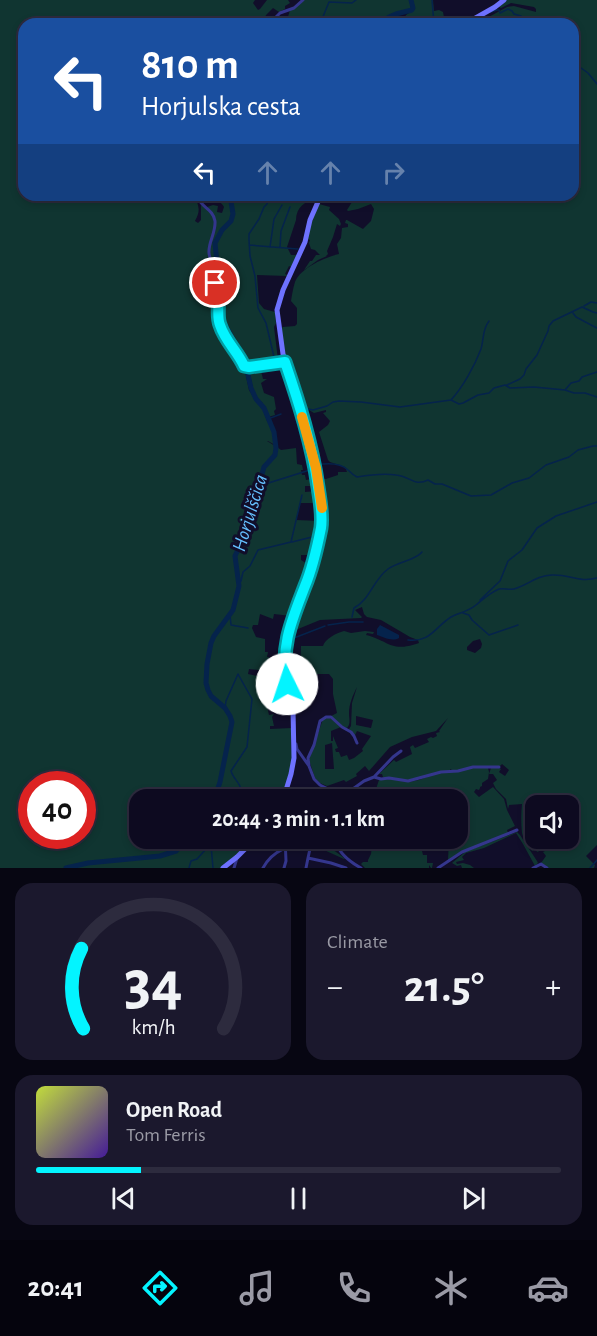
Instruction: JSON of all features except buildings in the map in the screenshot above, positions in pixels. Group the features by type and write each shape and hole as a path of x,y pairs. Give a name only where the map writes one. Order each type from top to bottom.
{"street":[{"path":"275,18 280,13 294,8 303,0"},
{"path":"476,18 504,0"},
{"path":"199,201 212,214 215,221 208,254 215,275 220,327 240,356 244,366 285,362"},
{"path":"286,789 294,758 294,738 293,710 285,673 285,655 291,621 306,585 315,553 322,514 313,457 294,386 285,362 278,322 278,305 290,272 305,242 309,224 319,201"},
{"path":"328,789 314,779 308,758 320,721 331,717 351,732 357,743"},
{"path":"294,738 299,753 309,766"},
{"path":"352,789 374,777 401,751"},
{"path":"374,777 413,780 441,772 500,766"},
{"path":"438,868 462,852 517,830"},
{"path":"223,868 245,849"},
{"path":"263,868 267,860 284,849"},
{"path":"284,868 285,849"},
{"path":"306,868 310,849"},
{"path":"339,849 361,868"},
{"path":"234,868 237,857"},
{"path":"308,858 346,868"},
{"path":"533,868 541,864 548,868"}],"green space":[{"path":"0,0 255,0 253,3 258,10 267,0 288,0 290,3 279,12 273,8 264,18 18,18 18,201 197,201 199,210 195,221 198,223 201,220 201,205 208,209 214,217 207,207 218,206 217,212 222,213 224,207 217,202 202,203 201,201 310,201 299,208 287,247 291,255 297,255 285,274 287,276 257,275 259,303 264,309 275,312 274,327 278,360 245,366 249,390 255,400 261,404 267,421 274,431 275,445 267,441 275,446 272,457 262,466 262,472 273,458 277,447 281,450 296,448 297,464 302,465 302,475 305,475 306,480 315,477 317,486 305,486 305,492 317,491 319,503 300,503 296,520 320,521 320,524 314,534 318,536 314,554 301,555 301,560 309,565 309,571 291,616 274,614 273,619 260,614 258,625 253,625 252,628 256,637 265,639 265,652 268,652 267,657 269,657 268,671 249,669 248,674 266,678 269,715 274,714 272,717 274,726 270,726 270,729 292,728 292,765 284,789 129,789 129,849 243,849 221,868 0,868"},
{"path":"304,0 409,0 411,8 391,14 386,18 288,18 290,10"},
{"path":"413,0 433,0 434,11 443,12 444,18 405,18 413,10"},
{"path":"506,0 597,0 597,845 586,856 595,865 594,868 549,868 541,863 546,856 543,852 545,851 579,849 579,795 525,795 525,840 522,829 522,804 509,805 508,809 506,799 493,783 497,780 493,774 489,774 491,768 499,768 501,769 499,772 505,776 509,770 502,764 452,771 450,769 450,771 407,780 383,777 379,774 394,760 396,762 412,754 410,747 413,745 415,748 429,742 427,739 437,736 436,733 440,732 448,718 436,731 412,737 390,747 369,771 365,766 356,774 357,776 346,782 344,780 327,786 320,783 315,778 309,759 323,719 329,717 341,727 331,731 331,741 333,741 333,736 338,748 335,749 336,752 339,752 341,757 347,755 349,760 363,751 362,749 371,736 357,731 355,735 349,729 352,703 357,687 350,703 347,728 331,716 337,713 333,679 329,674 317,674 313,686 303,686 300,681 301,646 323,646 331,637 344,631 374,632 366,635 402,647 419,643 418,640 381,620 367,617 362,607 355,610 361,618 320,620 298,629 292,629 322,531 323,516 319,482 338,475 338,472 347,472 345,467 328,460 319,432 330,421 323,413 326,410 314,413 309,410 302,411 287,365 280,329 297,324 297,308 291,301 294,284 302,272 314,264 339,254 337,244 341,238 342,228 348,227 346,220 363,229 371,221 374,209 371,204 348,211 352,202 346,201 579,201 579,18 487,18 507,7 514,6 536,12 534,7 511,3 499,7","holes":["480,639 482,644 475,653 467,650 473,641","356,716 373,720 371,728 356,725","332,743 334,769 325,769 325,745"]},
{"path":"319,204 330,207 329,210 341,224 340,226 337,224 327,256 304,270 316,255 320,255 311,249 310,240 307,239"},
{"path":"277,364 284,364 296,401 294,401 292,392 288,393 281,367"},
{"path":"267,368 261,371 263,379 267,379 261,383 264,393 274,397 276,409 275,415 268,417 262,402 254,393 249,370"},
{"path":"471,768 488,768 488,779 482,783 479,790 476,789 474,792 479,797 493,787 504,799 515,826 507,830 508,833 468,849 468,789 376,789 379,780 409,782 434,774"},
{"path":"517,832 525,843 525,848 516,833 484,848 466,853 462,857 464,860 456,862 474,868 462,868 461,865 457,866 452,863 465,852"},
{"path":"322,849 332,849 345,859"},
{"path":"372,849 425,849 422,851 423,855 427,855 427,863 433,863 432,868 429,865 429,868 365,868 361,864 368,862"},
{"path":"449,849 468,849 449,861"},
{"path":"526,849 529,849 537,861 535,866"}],"water":[{"path":"380,625 399,635 399,638 391,639 377,635"}],"waterway":[{"path":"322,18 329,2 352,3 356,0"},
{"name":"Horjulščica","path":"388,18 412,10 411,0"},
{"path":"432,0 434,18"},
{"path":"491,12 499,10 500,13 508,9 523,18"},
{"path":"579,67 597,84"},
{"name":"Horjulščica","path":"218,789 232,722 225,708 211,696 208,690 207,664 214,636 233,610 239,586 235,556 243,539 264,467 275,455 276,448 274,432 264,408 256,399 251,388 245,362 220,315 215,243 222,230 231,221 233,214 231,201"},
{"path":"268,201 249,234 249,240 258,308 266,323 275,361"},
{"path":"270,247 274,219 282,205"},
{"path":"280,247 281,231 290,207"},
{"path":"249,245 298,249"},
{"path":"584,306 591,302 597,303"},
{"path":"507,385 524,375 537,355 553,321 582,307 597,313"},
{"path":"573,313 576,317 597,328"},
{"path":"451,400 475,362 489,321"},
{"path":"247,369 275,366"},
{"path":"565,390 571,383 597,372"},
{"path":"303,408 313,410 339,401 400,407 451,400 459,404 505,385 510,388 534,387 565,390 597,397"},
{"path":"268,419 281,414"},
{"path":"317,465 338,465 357,477 396,475 415,482 428,480 471,496 491,495 512,483 529,478 546,465 569,457 578,450 597,446"},
{"path":"259,486 313,469"},
{"path":"238,585 243,572 250,566 258,550 291,542 302,495"},
{"path":"480,600 500,581 508,561 522,550 537,528 556,516 597,502"},
{"path":"292,542 312,537"},
{"path":"352,617 354,608 364,600 388,569 422,552"},
{"path":"408,640 427,637 451,617 470,609 499,589 515,589 538,578 552,575 585,580 597,578"},
{"path":"463,613 469,615 489,635 518,625"},
{"path":"230,615 231,625 248,628"},
{"path":"328,625 363,622"},
{"path":"294,638 325,626"},
{"path":"225,708 238,674 252,699 247,747 231,771 240,789"},
{"name":"Horjulščica","path":"66,868 88,863 160,856 178,849"},
{"path":"189,868 191,861 197,859 206,849"},
{"path":"211,849 213,868"},
{"path":"590,868 597,860"}],"slow traffic":[{"path":"302,417 316,468 322,508"}],"route":[{"path":"215,283 220,327 232,348 240,356 244,366 285,362 294,386 316,468 322,514 321,527 312,567 289,628 285,655 287,684"}]}
